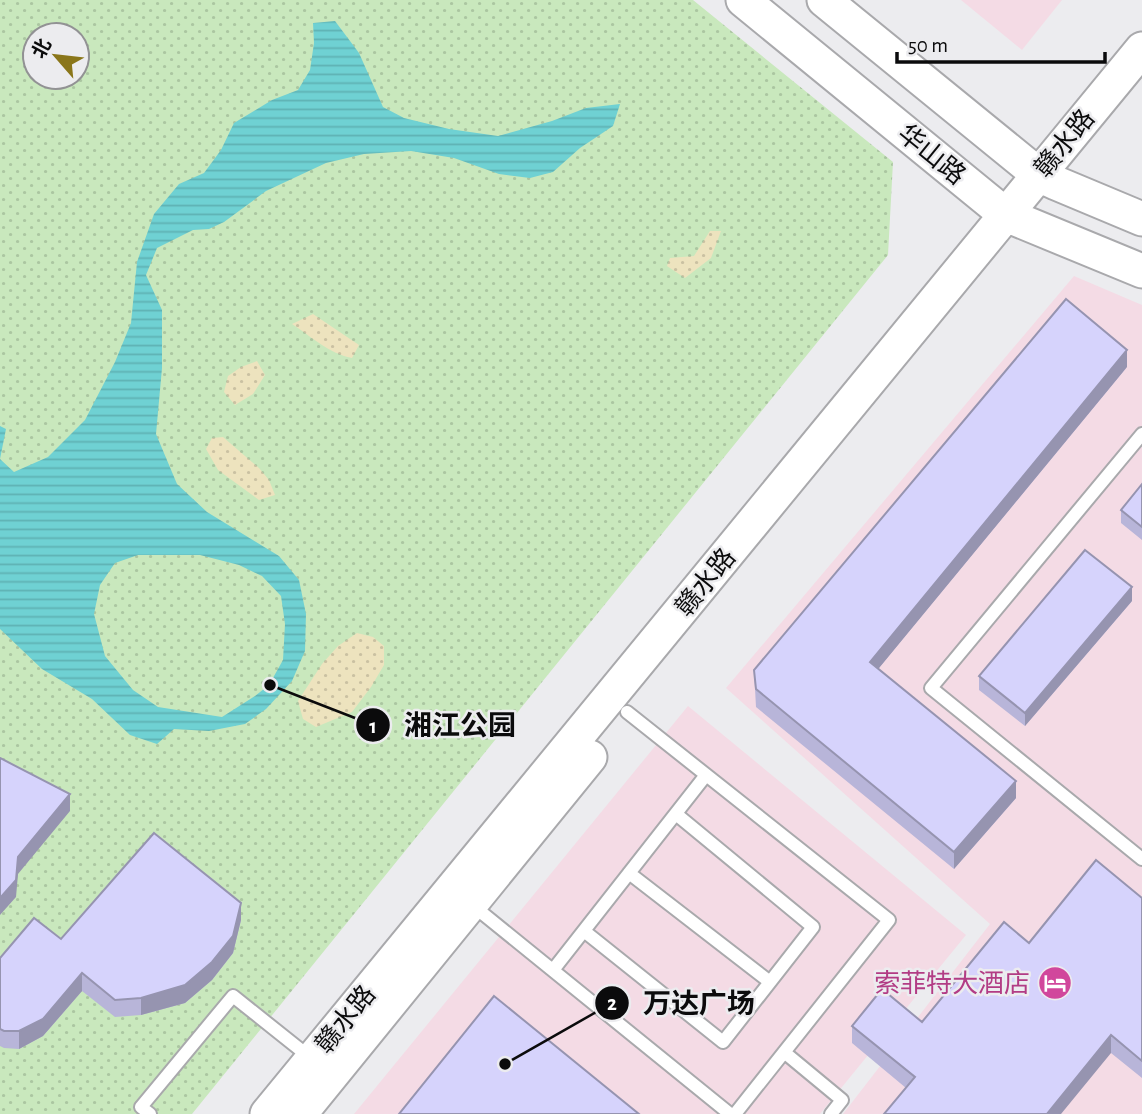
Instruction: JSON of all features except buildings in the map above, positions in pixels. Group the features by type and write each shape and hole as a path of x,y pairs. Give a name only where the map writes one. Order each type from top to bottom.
{"main road":[{"name":"华山路","path":"743,0 1015,219 1142,271"},
{"name":"华山路","path":"824,0 1047,179 1142,219"},
{"name":"赣水路","path":"300,1114 627,712 1047,179 1142,49"},
{"name":"赣水路","path":"1047,179 1142,77"},
{"name":"赣水路","path":"267,1114 1015,219"}],"lane":[{"path":"1142,434 931,688 1142,859"},
{"path":"471,904 732,1114 784,1052 889,920 627,712"},
{"path":"553,970 706,775"},
{"path":"584,931 723,1042 771,982 813,927 676,814"},
{"path":"629,873 771,982"},
{"path":"150,1114 142,1107 233,996 312,1059"},
{"path":"784,1052 842,1100 831,1114"}],"shaded area":[{"path":"961,0 1062,0 1022,50"},
{"path":"1074,276 1142,305 1142,1114 843,1114 990,924 726,688"},
{"path":"688,706 966,935 820,1114 354,1114"}],"green space":[{"path":"0,0 693,0 893,162 888,255 192,1114 0,1114"}],"sand":[{"path":"710,231 721,231 711,258 685,278 667,266 670,258 694,256"},
{"path":"313,314 359,345 352,358 328,348 292,324"},
{"path":"257,361 265,375 253,394 235,405 224,392 228,376"},
{"path":"223,437 259,468 269,480 275,495 259,500 218,470 206,449 212,438"},
{"path":"357,633 373,637 384,646 384,665 352,712 316,727 303,719 298,701 322,664 338,646"}],"water":[{"path":"335,21 359,53 383,107 404,118 449,129 498,136 586,108 620,104 613,126 580,148 553,172 530,178 499,174 454,158 411,151 364,154 326,163 266,191 224,222 209,229 193,230 157,248 146,275 162,310 162,368 156,434 177,484 207,512 279,556 299,580 306,614 305,651 292,681 266,709 245,724 209,731 174,729 157,744 130,735 92,699 42,669 0,629 0,459 14,472 48,457 85,420 115,362 131,323 137,262 154,214 179,184 204,173 221,150 234,123 272,100 298,90 310,70 314,43 313,23","holes":["138,555 200,555 239,565 262,576 281,596 285,624 283,660 269,685 222,717 158,707 133,690 105,656 94,614 100,585 115,563"]},
{"path":"0,426 6,429 0,459"}],"place":[{"name":"湘江公园","path":"270,685"},
{"name":"索菲特大酒店","path":"1055,983"},
{"name":"万达广场","path":"505,1064"}]}
